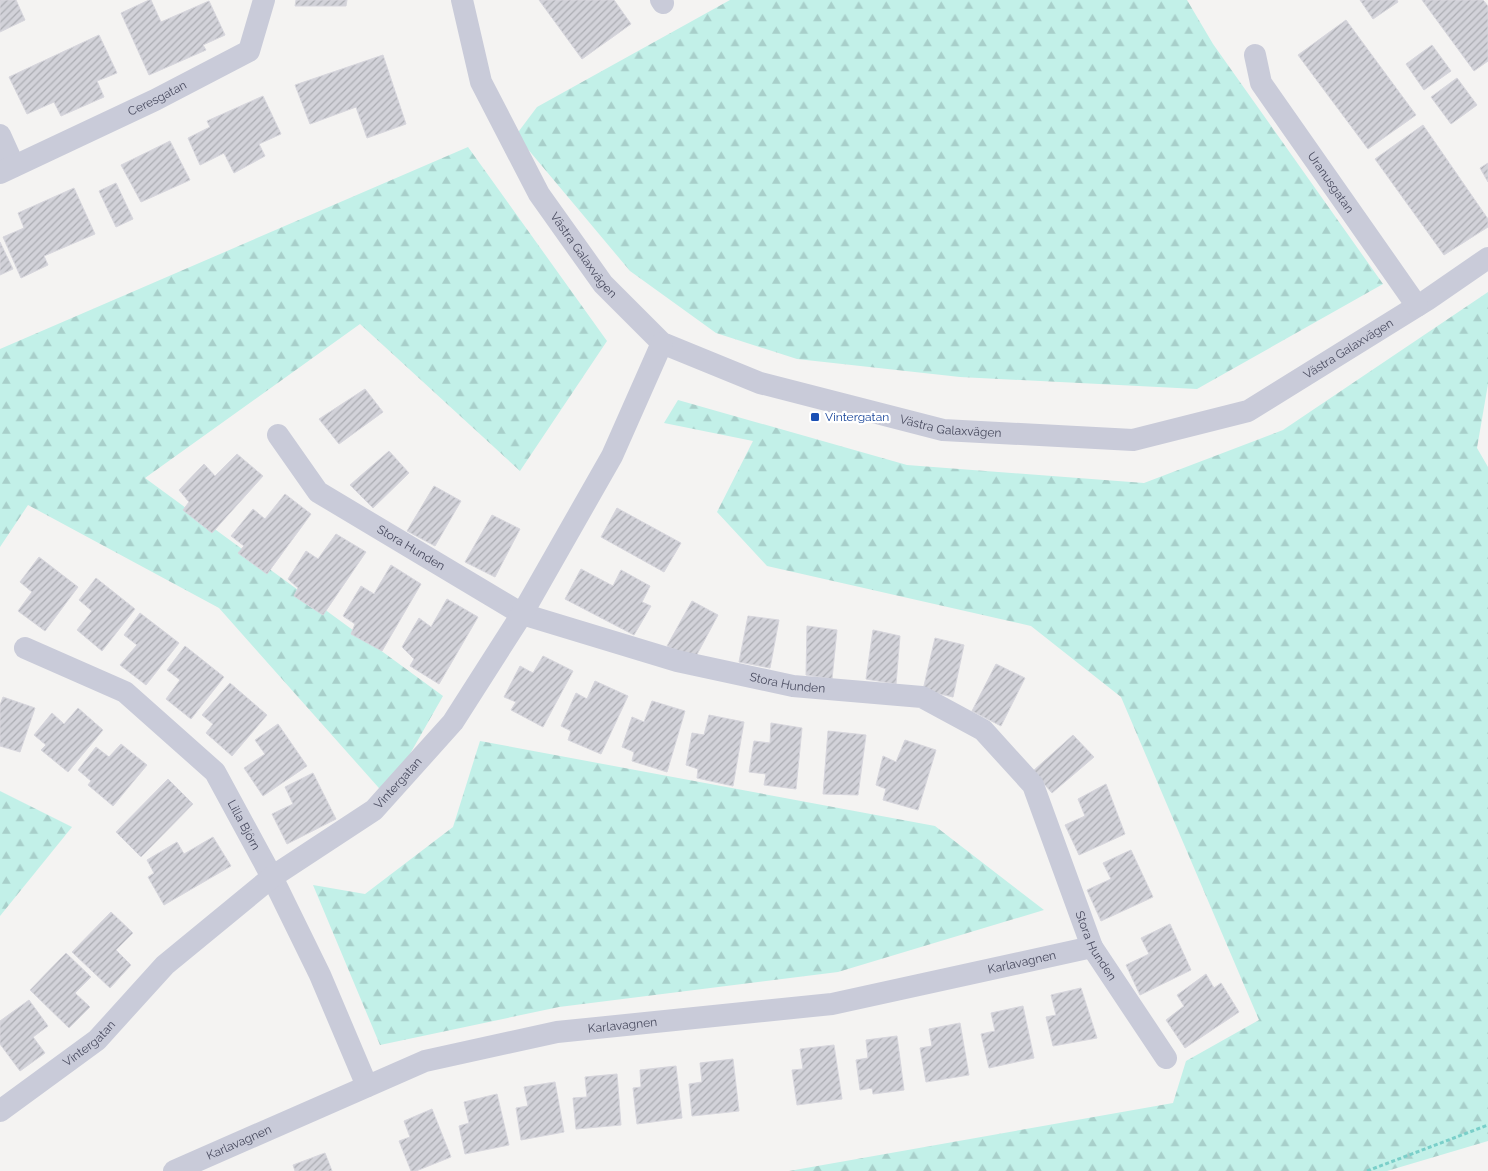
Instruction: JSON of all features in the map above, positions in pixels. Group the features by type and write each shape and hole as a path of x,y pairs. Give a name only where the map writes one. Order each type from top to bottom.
{"street":[{"name":"Ceresgatan","path":"0,135 7,169 155,100 249,51 264,0"},
{"name":"Västra Galaxvägen","path":"462,0 481,82 539,194 603,284 662,343 760,383 944,430 1133,440 1248,411 1417,306 1488,258"},
{"name":"Uranusgatan","path":"1255,55 1261,82 1417,306"},
{"name":"Vintergatan","path":"0,1111 97,1040 165,965 272,877 374,810 453,722 522,614 612,456 662,343"},
{"name":"Stora Hunden","path":"278,435 318,492 522,614 677,662 793,686 922,697 983,730 1033,786 1092,947 1166,1058"},
{"name":"Lilla Björn","path":"25,648 125,692 215,772 272,877 320,975 367,1086"},
{"name":"Karlavagnen","path":"174,1171 425,1061 557,1032 832,1004 1092,947"}],"path":[{"path":"1367,1171 1488,1125"}],"green space":[{"path":"730,0 1187,0 1213,44 1383,284 1197,389 960,377 797,359 716,333 630,271 516,135 537,107"},
{"path":"468,147 607,341 520,471 360,324 145,478 443,696 386,796 219,608 28,505 0,547 0,349"},
{"path":"1488,292 1488,384 1477,448 1488,467 1488,1141 1387,1171 789,1171 1173,1103 1186,1061 1259,1020 1121,697 1031,626 767,566 717,512 753,441 664,423 678,400 907,465 1144,483 1283,430"},
{"path":"480,741 935,826 1044,910 838,972 559,1007 380,1045 313,885 365,894 453,827"},
{"path":"0,791 72,827 0,916"}],"building":[{"path":"0,0 16,0 25,20 0,32"},
{"path":"151,0 161,22 209,1 225,35 203,45 206,50 149,75 121,13"},
{"path":"296,0 347,0 346,6 295,6"},
{"path":"539,0 614,0 631,24 582,59"},
{"path":"1360,0 1397,0 1398,2 1373,19"},
{"path":"1422,0 1483,0 1488,6 1488,61 1474,71"},
{"path":"1346,20 1416,115 1368,149 1298,55"},
{"path":"99,35 117,73 97,81 104,97 61,116 54,102 27,114 9,77"},
{"path":"1432,45 1451,71 1424,90 1406,64"},
{"path":"383,55 406,124 367,138 356,107 310,124 295,85"},
{"path":"1457,78 1477,105 1451,124 1431,97"},
{"path":"263,96 281,134 259,144 265,156 234,173 224,153 200,165 188,138 210,127 207,121"},
{"path":"1423,125 1488,219 1488,227 1444,255 1375,159"},
{"path":"170,141 190,180 141,202 121,165"},
{"path":"1488,163 1488,182 1480,168"},
{"path":"116,183 133,219 116,227 99,191"},
{"path":"74,188 95,234 44,256 48,265 21,278 3,237 24,228 18,213"},
{"path":"0,242 13,269 0,275"},
{"path":"365,389 383,412 339,444 319,419"},
{"path":"389,451 409,473 373,508 350,485"},
{"path":"237,454 263,476 212,533 183,510 189,502 179,490 204,464 215,476"},
{"path":"434,486 461,501 435,546 407,531"},
{"path":"285,494 311,514 267,574 238,553 244,546 231,536 253,509 265,519"},
{"path":"617,508 681,543 664,572 601,537"},
{"path":"492,515 520,529 495,577 465,562"},
{"path":"336,534 366,552 323,615 294,596 298,588 288,579 306,551 318,559"},
{"path":"39,557 78,587 45,631 18,611 32,592 20,582"},
{"path":"391,565 421,584 382,651 351,634 355,624 343,616 361,586 374,594"},
{"path":"581,569 613,586 621,570 650,586 642,602 651,606 634,635 565,599"},
{"path":"96,578 135,609 102,651 77,630 92,611 79,600"},
{"path":"447,599 478,617 439,684 410,666 414,659 402,647 419,618 431,627"},
{"path":"692,601 718,615 694,660 667,646"},
{"path":"140,613 179,643 146,685 120,665 137,645 124,635"},
{"path":"748,616 779,620 770,668 739,662"},
{"path":"807,626 837,630 832,679 806,675"},
{"path":"873,630 900,636 896,684 866,679"},
{"path":"935,638 964,645 953,697 923,690"},
{"path":"185,646 224,677 191,719 166,699 180,680 167,670"},
{"path":"543,656 573,671 543,727 511,710 516,702 504,697 520,666 533,673"},
{"path":"996,664 1025,678 1001,726 972,711"},
{"path":"595,681 628,696 601,754 568,740 571,731 561,726 576,693 587,699"},
{"path":"230,683 267,715 232,756 206,733 213,724 202,715"},
{"path":"3,697 35,708 20,752 0,746 0,705"},
{"path":"652,701 685,711 667,772 632,761 634,752 622,747 632,717 644,722"},
{"path":"78,708 103,730 68,772 41,750 46,745 34,735 52,713 64,724"},
{"path":"709,715 744,722 733,786 697,778 698,769 686,765 692,733 704,735"},
{"path":"771,723 802,728 796,789 764,785 766,774 749,772 754,741 770,743"},
{"path":"278,724 307,766 263,796 244,768 265,754 255,740"},
{"path":"828,731 866,735 858,795 823,794"},
{"path":"1073,735 1094,757 1052,793 1033,771"},
{"path":"905,740 936,750 918,810 883,800 886,789 876,785 883,756 896,762"},
{"path":"121,744 147,765 113,806 88,785 91,781 78,770 96,747 109,757"},
{"path":"313,773 336,819 287,844 272,814 293,804 285,787"},
{"path":"168,779 193,804 141,857 116,832"},
{"path":"1106,784 1125,834 1079,855 1065,825 1085,816 1078,799"},
{"path":"213,837 231,866 164,905 148,877 154,873 147,860 177,842 184,854"},
{"path":"1131,850 1153,897 1101,921 1087,890 1111,879 1103,863"},
{"path":"111,912 133,933 116,950 131,965 110,988 72,952"},
{"path":"1170,924 1191,970 1140,995 1126,965 1149,954 1141,938"},
{"path":"66,953 91,977 75,993 90,1007 69,1028 30,990"},
{"path":"1206,974 1214,988 1221,983 1239,1012 1185,1048 1166,1020 1184,1006 1177,995"},
{"path":"1081,988 1097,1038 1053,1046 1046,1017 1056,1015 1051,995"},
{"path":"29,1000 48,1026 33,1037 45,1053 20,1071 0,1044 0,1021"},
{"path":"1023,1006 1034,1058 989,1068 981,1034 995,1031 991,1013"},
{"path":"960,1023 969,1075 926,1082 920,1048 932,1046 929,1029"},
{"path":"897,1036 904,1090 873,1094 872,1088 860,1090 856,1060 868,1058 866,1040"},
{"path":"834,1045 842,1099 797,1105 792,1070 803,1069 800,1049"},
{"path":"733,1059 739,1111 692,1116 689,1084 702,1082 700,1063"},
{"path":"676,1066 682,1118 637,1124 633,1088 641,1087 640,1070"},
{"path":"617,1074 621,1125 576,1129 573,1098 587,1097 585,1077"},
{"path":"555,1082 564,1132 521,1140 516,1108 528,1106 524,1087"},
{"path":"497,1094 509,1145 465,1154 459,1126 469,1123 464,1102"},
{"path":"432,1109 451,1157 416,1171 411,1171 399,1141 410,1137 404,1121"},
{"path":"325,1153 332,1171 295,1171 293,1165"}],"place":[{"name":"Vintergatan","path":"815,417"}]}
